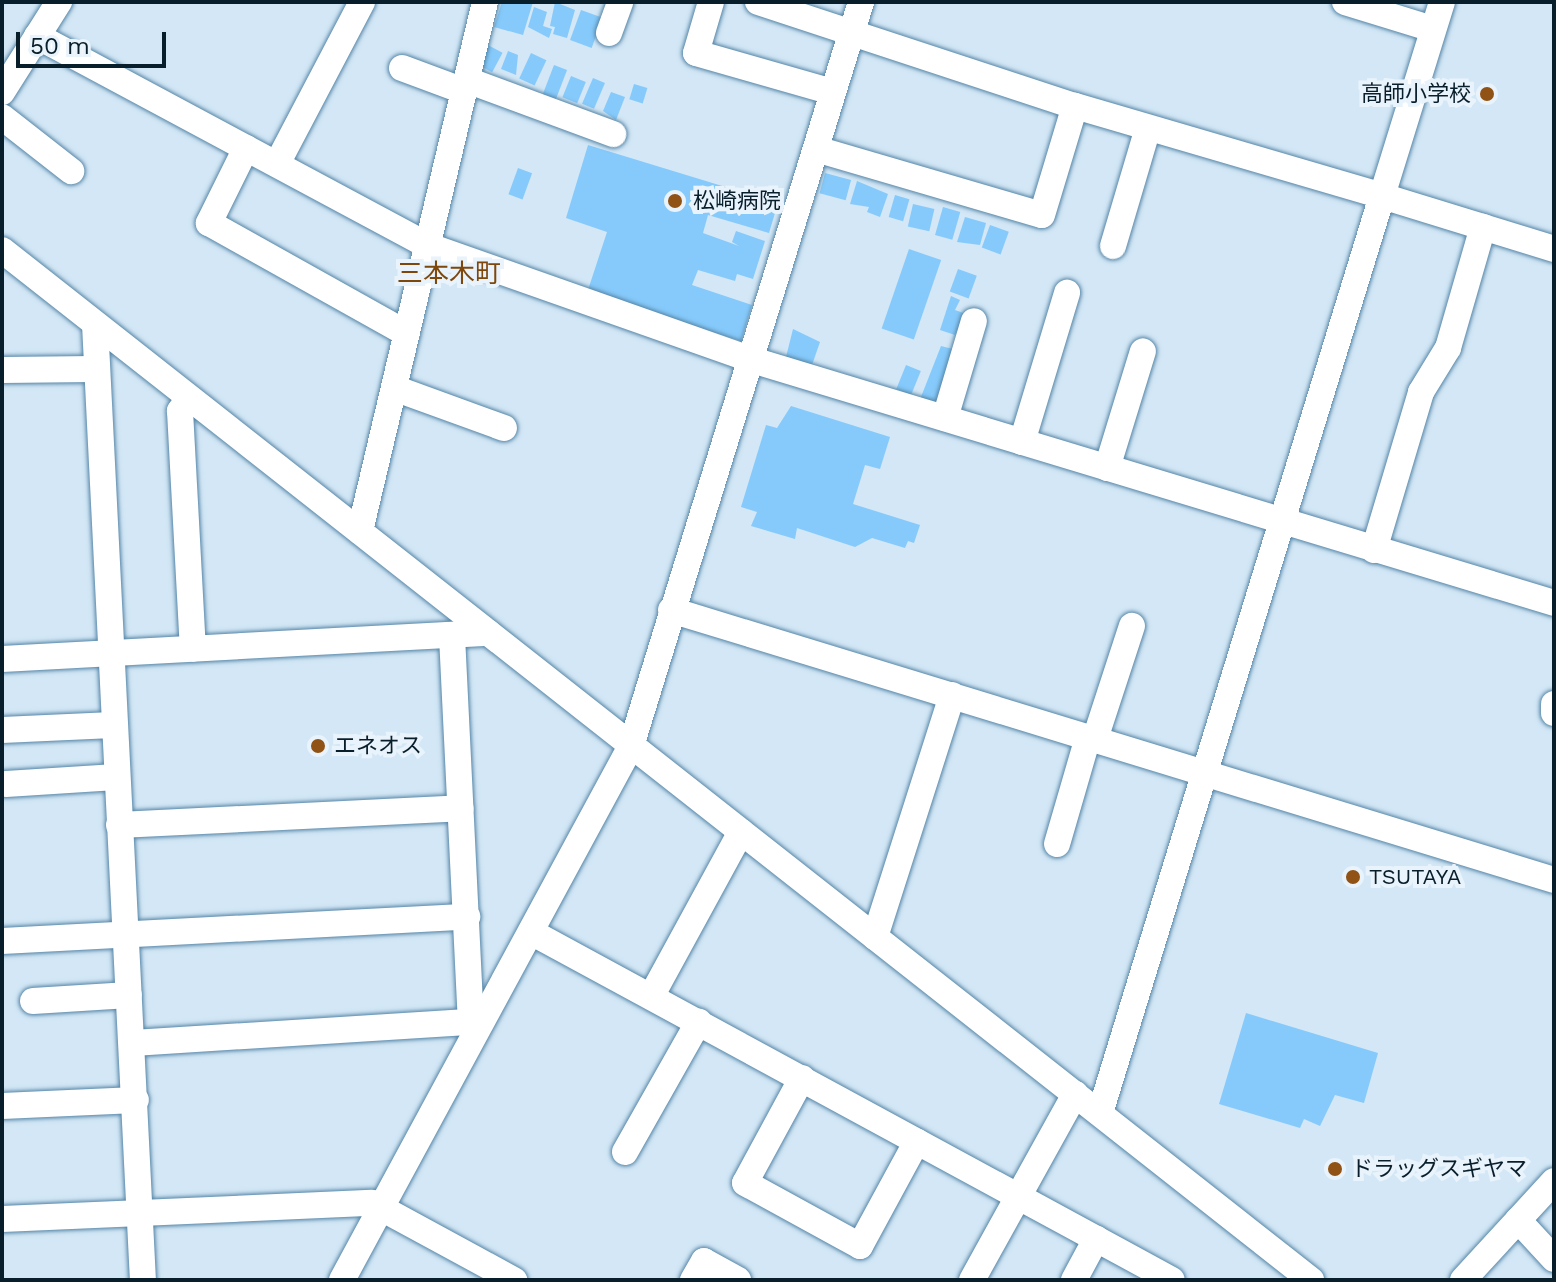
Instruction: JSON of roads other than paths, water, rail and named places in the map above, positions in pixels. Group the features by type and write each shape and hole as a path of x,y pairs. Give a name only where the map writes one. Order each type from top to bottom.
{"street":[{"path":"2,92 59,2"},
{"path":"277,164 362,2"},
{"path":"360,531 485,2"},
{"path":"609,33 620,2"},
{"path":"711,2 696,53 833,92"},
{"path":"758,2 850,36 1075,106 1554,249"},
{"path":"342,1280 475,1025 531,932 631,746 861,2"},
{"path":"1345,2 1433,29"},
{"path":"1100,1113 1442,2"},
{"path":"37,36 429,246 749,359 1554,603"},
{"path":"402,68 613,134"},
{"path":"816,149 1042,215 1075,106"},
{"path":"2,117 71,171"},
{"path":"1113,246 1148,128"},
{"path":"246,148 209,223 406,333"},
{"path":"1374,550 1421,392 1448,348 1483,227"},
{"path":"2,250 1311,1280"},
{"path":"1022,442 1067,293"},
{"path":"945,418 974,321"},
{"path":"95,324 94,369 108,653 133,1043 143,1280"},
{"path":"1107,468 1143,351"},
{"path":"2,370 94,369"},
{"path":"394,388 504,428"},
{"path":"189,398 180,411 193,649"},
{"path":"671,610 1554,880"},
{"path":"1057,844 1132,626"},
{"path":"2,659 488,633"},
{"path":"452,636 475,1025"},
{"path":"875,937 952,695"},
{"path":"1554,704 1554,713"},
{"path":"2,730 113,725"},
{"path":"6,784 116,777"},
{"path":"119,825 461,808"},
{"path":"652,995 741,832"},
{"path":"2,941 467,917"},
{"path":"531,932 652,995 1096,1239 1139,1272 1172,1280"},
{"path":"33,1001 129,995"},
{"path":"625,1152 699,1021"},
{"path":"133,1043 475,1025"},
{"path":"802,1078 745,1183 847,1239 860,1246 917,1141"},
{"path":"972,1280 1075,1094"},
{"path":"2,1106 136,1100"},
{"path":"1463,1280 1554,1181"},
{"path":"2,1219 382,1206 499,1277"},
{"path":"1518,1220 1554,1259"},
{"path":"1074,1280 1096,1239"},
{"path":"693,1280 704,1261 738,1280"}],"place":[{"name":"高師小学校","path":"1487,94"},
{"name":"松崎病院","path":"675,201"},
{"name":"エネオス","path":"318,746"},
{"name":"TSUTAYA","path":"1353,877"},
{"name":"ドラッグスギヤマ","path":"1335,1169"}],"district":[{"name":"三本木町","path":"449,274"}]}
